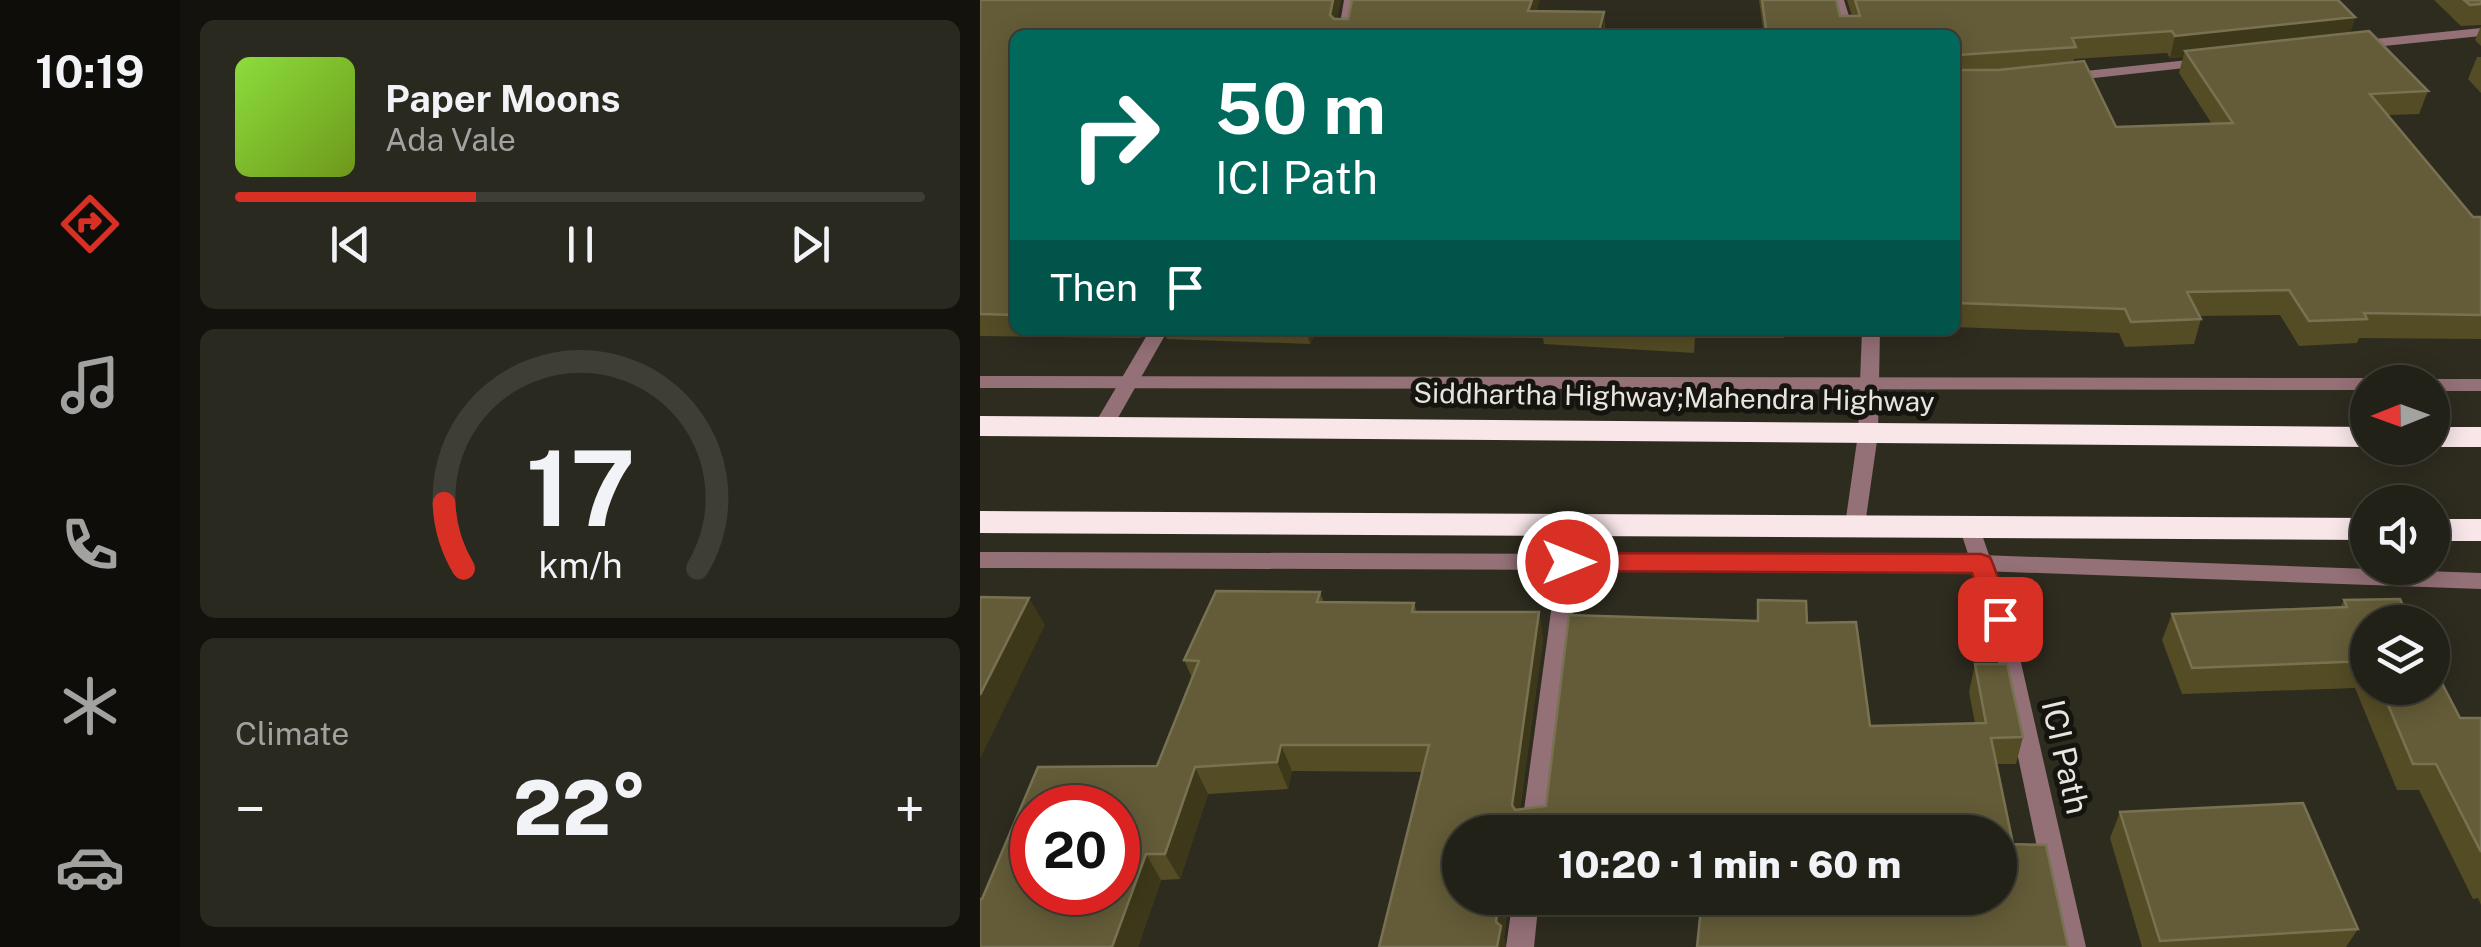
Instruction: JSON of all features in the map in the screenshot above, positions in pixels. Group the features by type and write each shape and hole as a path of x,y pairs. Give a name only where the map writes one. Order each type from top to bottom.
{"highway":[{"name":"Siddhartha Highway;Mahendra Highway","path":"980,426 2350,437"},
{"path":"2450,437 2481,437"},
{"path":"980,522 2350,529"},
{"path":"2450,530 2481,530"}],"street":[{"path":"1346,30 1350,0"},
{"path":"1838,0 1847,30"},
{"path":"2345,46 2481,32"},
{"path":"2053,78 2228,59"},
{"path":"1104,425 1156,335"},
{"path":"1855,526 1868,434 1871,335"},
{"path":"980,382 2350,384"},
{"path":"2450,385 2481,385"},
{"path":"1536,815 1573,523"},
{"name":"ICI Path","path":"1969,526 2000,619 2072,947"},
{"path":"980,560 1981,564 2481,581"},
{"path":"1520,947 1524,915"}],"building":[{"path":"980,0 1333,0 1330,15 1334,19 1348,19 1352,0 1532,0 1528,11 1604,12 1599,30 1010,30 1010,315 980,314"},
{"path":"1762,0 1836,0 1840,16 1860,16 1855,0 2338,0 2355,17 2175,36 2172,31 2072,38 2076,47 1960,55 1960,30 1766,30"},
{"path":"2464,0 2481,0 2481,4 2470,5"},
{"path":"2369,31 2428,91 2370,94 2473,217 2481,217 2481,315 2364,313 2367,319 2309,321 2289,290 2187,292 2201,319 2131,322 2125,309 1960,303 1960,70 2084,61 2116,127 2233,123 2185,51"},
{"path":"1216,591 1320,592 1317,602 1414,603 1412,612 1539,612 1512,805 1515,810 1546,806 1569,615 1758,621 1758,600 1806,601 1807,623 1856,622 1870,726 1986,723 1975,664 2007,664 2023,737 1991,738 2007,815 1442,815 1442,915 1497,915 1496,922 1501,926 1497,947 1379,947 1429,745 1281,745 1277,762 1195,767 1165,854 1146,854 1140,870 1140,785 1030,785 1038,767 1157,766 1199,661 1184,660"},
{"path":"980,597 1029,598 980,695"},
{"path":"2400,599 2403,605 2350,605 2350,662 2192,668 2172,614 2347,607 2344,600"},
{"path":"2450,699 2460,718 2481,718 2481,852 2436,764 2413,764 2388,705 2450,705"},
{"path":"2303,803 2358,929 2160,941 2120,812"},
{"path":"1010,833 1010,915 1124,915 1112,947 980,947 982,899"},
{"path":"2017,844 2046,845 2068,947 1697,947 1700,915 2017,915"}],"route":[{"path":"1568,562 1981,564 2000,619"}]}
